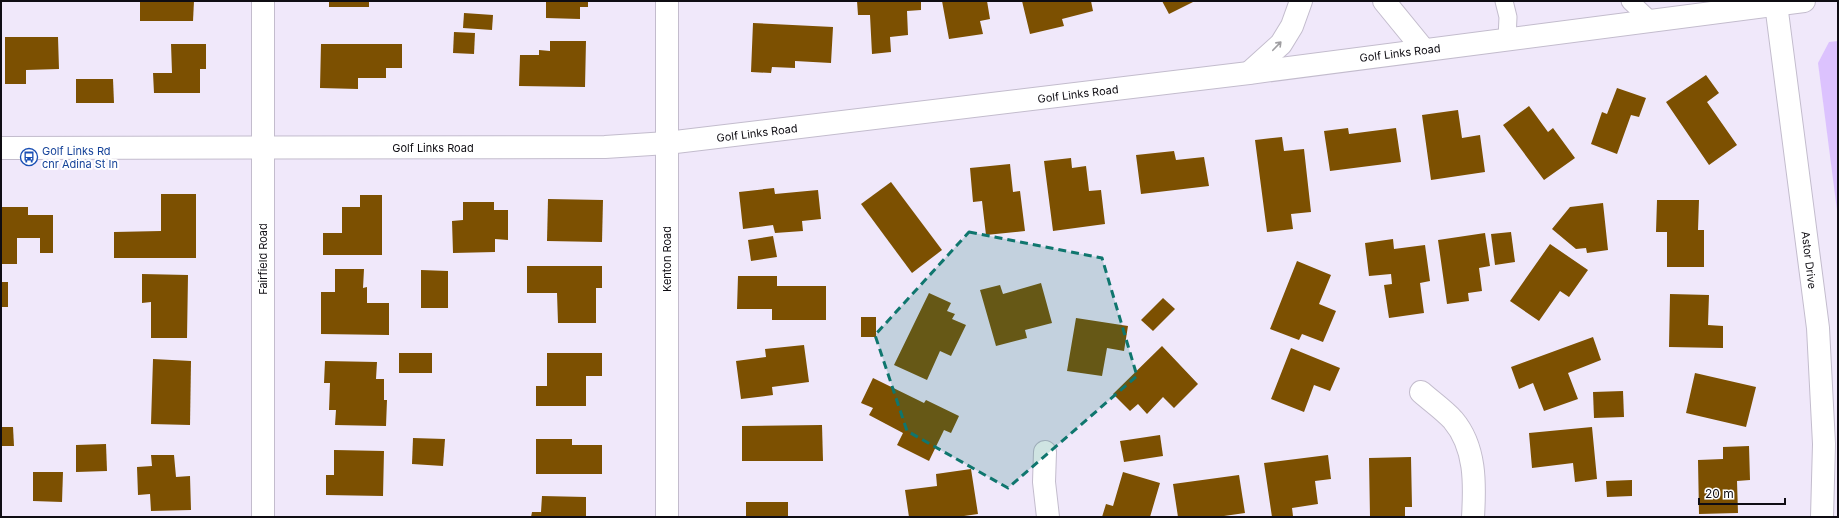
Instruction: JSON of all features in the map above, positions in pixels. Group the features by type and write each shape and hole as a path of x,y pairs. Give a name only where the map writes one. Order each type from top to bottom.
{"street":[{"name":"Fairfield Road","path":"262,517 263,1"},
{"name":"Kenton Road","path":"667,1 667,517"},
{"path":"1249,73 1281,44 1292,26 1302,1"},
{"path":"1384,1 1424,50"},
{"name":"Golf Links Road","path":"1,148 605,147 667,143 1249,73 1804,1"},
{"name":"Astor Drive","path":"1776,4 1818,328 1824,444 1822,517"},
{"path":"1421,392 1453,420 1465,438 1472,462 1475,486 1473,517"},
{"path":"1045,452 1044,482 1048,517"}],"lane":[{"path":"1504,1 1508,17 1507,39"},
{"path":"1630,1 1651,21"}],"highlighted area":[{"path":"969,232 1102,258 1137,376 1008,488 907,431 875,335"}],"shaded area":[{"path":"1838,41 1838,218 1818,63 1829,42"}],"building":[{"path":"140,1 194,1 193,21 140,21"},
{"path":"329,1 369,1 369,7 329,7"},
{"path":"546,1 588,1 588,7 580,7 580,19 546,18"},
{"path":"857,1 921,1 921,10 907,11 908,35 890,37 891,52 872,54 870,15 858,15"},
{"path":"942,1 987,1 990,19 980,21 983,34 949,39"},
{"path":"1022,1 1091,1 1093,11 1062,19 1064,26 1030,34"},
{"path":"1162,1 1195,1 1169,14"},
{"path":"464,13 493,15 492,30 463,28"},
{"path":"753,23 833,27 831,63 795,61 795,68 772,67 771,73 751,72"},
{"path":"454,32 475,33 474,54 453,53"},
{"path":"5,37 58,37 59,69 26,70 26,84 5,84"},
{"path":"550,41 586,41 585,87 519,86 520,55 539,55 539,50 550,51"},
{"path":"171,44 206,44 206,69 200,69 200,93 154,93 153,73 172,73"},
{"path":"321,44 402,44 402,68 386,68 386,78 358,78 358,89 320,88"},
{"path":"1706,75 1719,93 1707,102 1737,145 1709,165 1666,102"},
{"path":"76,79 113,79 114,103 76,103"},
{"path":"1617,88 1646,98 1639,117 1631,115 1617,154 1591,144 1602,112 1607,114"},
{"path":"1529,106 1548,132 1553,128 1575,158 1544,180 1503,125"},
{"path":"1458,110 1462,138 1480,135 1485,172 1431,180 1422,115"},
{"path":"1348,128 1349,134 1396,128 1401,162 1330,171 1324,131"},
{"path":"1282,137 1284,151 1304,149 1311,212 1291,214 1293,229 1267,232 1255,140"},
{"path":"1174,151 1176,160 1204,157 1209,186 1141,194 1136,155"},
{"path":"1071,158 1072,168 1086,166 1089,191 1101,190 1105,224 1053,231 1044,161"},
{"path":"1010,164 1013,192 1020,191 1025,231 986,235 982,201 973,202 970,168"},
{"path":"891,182 942,250 912,273 861,204"},
{"path":"774,188 775,194 818,190 821,219 802,221 803,231 775,233 773,225 743,229 739,192"},
{"path":"161,194 196,194 196,258 114,258 114,232 161,231"},
{"path":"360,195 382,195 382,255 323,255 323,233 342,233 342,207 360,207"},
{"path":"548,199 603,200 602,242 547,241"},
{"path":"1657,200 1699,200 1698,230 1704,230 1704,267 1667,267 1667,232 1656,232"},
{"path":"463,202 494,202 494,210 508,210 508,240 495,239 495,252 453,253 452,221 463,220"},
{"path":"1603,203 1608,250 1587,253 1586,248 1576,249 1552,229 1570,207"},
{"path":"1,207 28,207 28,215 53,215 53,253 40,253 40,238 17,238 17,264 1,264"},
{"path":"1511,232 1515,262 1495,265 1491,234"},
{"path":"1485,233 1490,266 1479,268 1482,291 1468,293 1469,301 1447,304 1438,240"},
{"path":"773,236 777,257 751,261 748,240"},
{"path":"1393,239 1394,249 1425,245 1430,281 1420,283 1424,313 1389,318 1384,285 1392,284 1391,274 1369,276 1365,243"},
{"path":"1550,244 1588,270 1569,297 1560,291 1539,321 1510,301"},
{"path":"1297,261 1331,275 1319,304 1336,311 1323,342 1302,334 1299,340 1270,329"},
{"path":"527,266 602,266 602,288 596,288 596,323 558,323 557,293 527,293"},
{"path":"335,269 364,269 363,288 367,287 367,303 389,303 389,335 321,334 321,292 335,292"},
{"path":"421,270 448,271 448,308 421,308"},
{"path":"142,274 188,275 187,338 151,338 151,302 142,303"},
{"path":"738,276 777,276 777,286 826,286 826,320 772,320 772,309 737,309"},
{"path":"1,282 8,282 8,307 1,307"},
{"path":"1041,283 1052,323 1025,330 1027,338 996,346 980,290 1000,285 1003,294"},
{"path":"929,293 951,303 947,311 955,314 952,319 966,325 951,356 940,351 927,380 894,365"},
{"path":"1670,294 1709,295 1708,325 1723,326 1723,348 1669,347"},
{"path":"1163,298 1175,309 1153,331 1141,320"},
{"path":"861,317 876,317 876,337 861,337"},
{"path":"1076,318 1128,326 1124,351 1107,348 1102,376 1067,371"},
{"path":"1593,337 1601,360 1568,373 1578,399 1544,411 1533,383 1519,389 1511,367"},
{"path":"804,345 809,382 772,387 773,395 741,399 736,361 766,357 765,349"},
{"path":"1162,346 1198,384 1174,408 1163,397 1147,414 1138,404 1130,411 1113,394"},
{"path":"1291,348 1340,368 1330,391 1314,385 1304,412 1271,399"},
{"path":"399,353 432,353 432,373 399,373"},
{"path":"547,353 602,353 602,376 586,376 586,406 536,406 536,386 547,386"},
{"path":"153,359 191,361 190,425 151,424"},
{"path":"325,361 377,362 376,379 384,379 384,400 387,400 386,426 335,425 336,410 329,410 330,383 324,383"},
{"path":"1695,373 1756,387 1746,427 1686,413"},
{"path":"873,378 924,403 926,400 959,416 951,433 944,430 929,461 897,445 903,433 869,415 873,408 861,403"},
{"path":"1623,391 1624,417 1594,418 1593,392"},
{"path":"822,425 823,461 742,461 742,426"},
{"path":"1,427 13,427 14,446 1,446"},
{"path":"1592,427 1597,479 1575,482 1573,463 1532,468 1529,433"},
{"path":"1160,435 1163,456 1124,462 1120,441"},
{"path":"413,438 445,439 443,466 412,464"},
{"path":"536,439 572,439 572,445 602,445 602,474 536,474"},
{"path":"106,444 107,471 76,472 76,445"},
{"path":"1749,446 1750,480 1737,481 1738,513 1699,514 1698,460 1723,459 1723,447"},
{"path":"334,450 384,451 383,496 326,495 326,475 334,475"},
{"path":"151,455 174,455 176,477 190,476 191,510 151,511 150,494 138,495 137,467 152,466"},
{"path":"1328,455 1331,479 1315,481 1318,504 1292,508 1293,516 1272,517 1264,463"},
{"path":"1411,457 1412,507 1405,507 1405,517 1370,517 1369,458"},
{"path":"971,469 978,514 957,517 909,517 905,490 937,486 936,474"},
{"path":"33,472 63,472 62,502 33,501"},
{"path":"1123,472 1160,483 1150,517 1102,517 1106,504 1113,506"},
{"path":"1239,475 1245,513 1217,517 1178,517 1173,484"},
{"path":"1632,480 1632,496 1607,497 1606,481"},
{"path":"542,496 586,497 586,517 531,517 532,512 541,512"},
{"path":"746,502 788,502 788,517 746,517"}],"place":[{"name":"Golf Links Rd cnr Adina St In","path":"29,157"}]}
